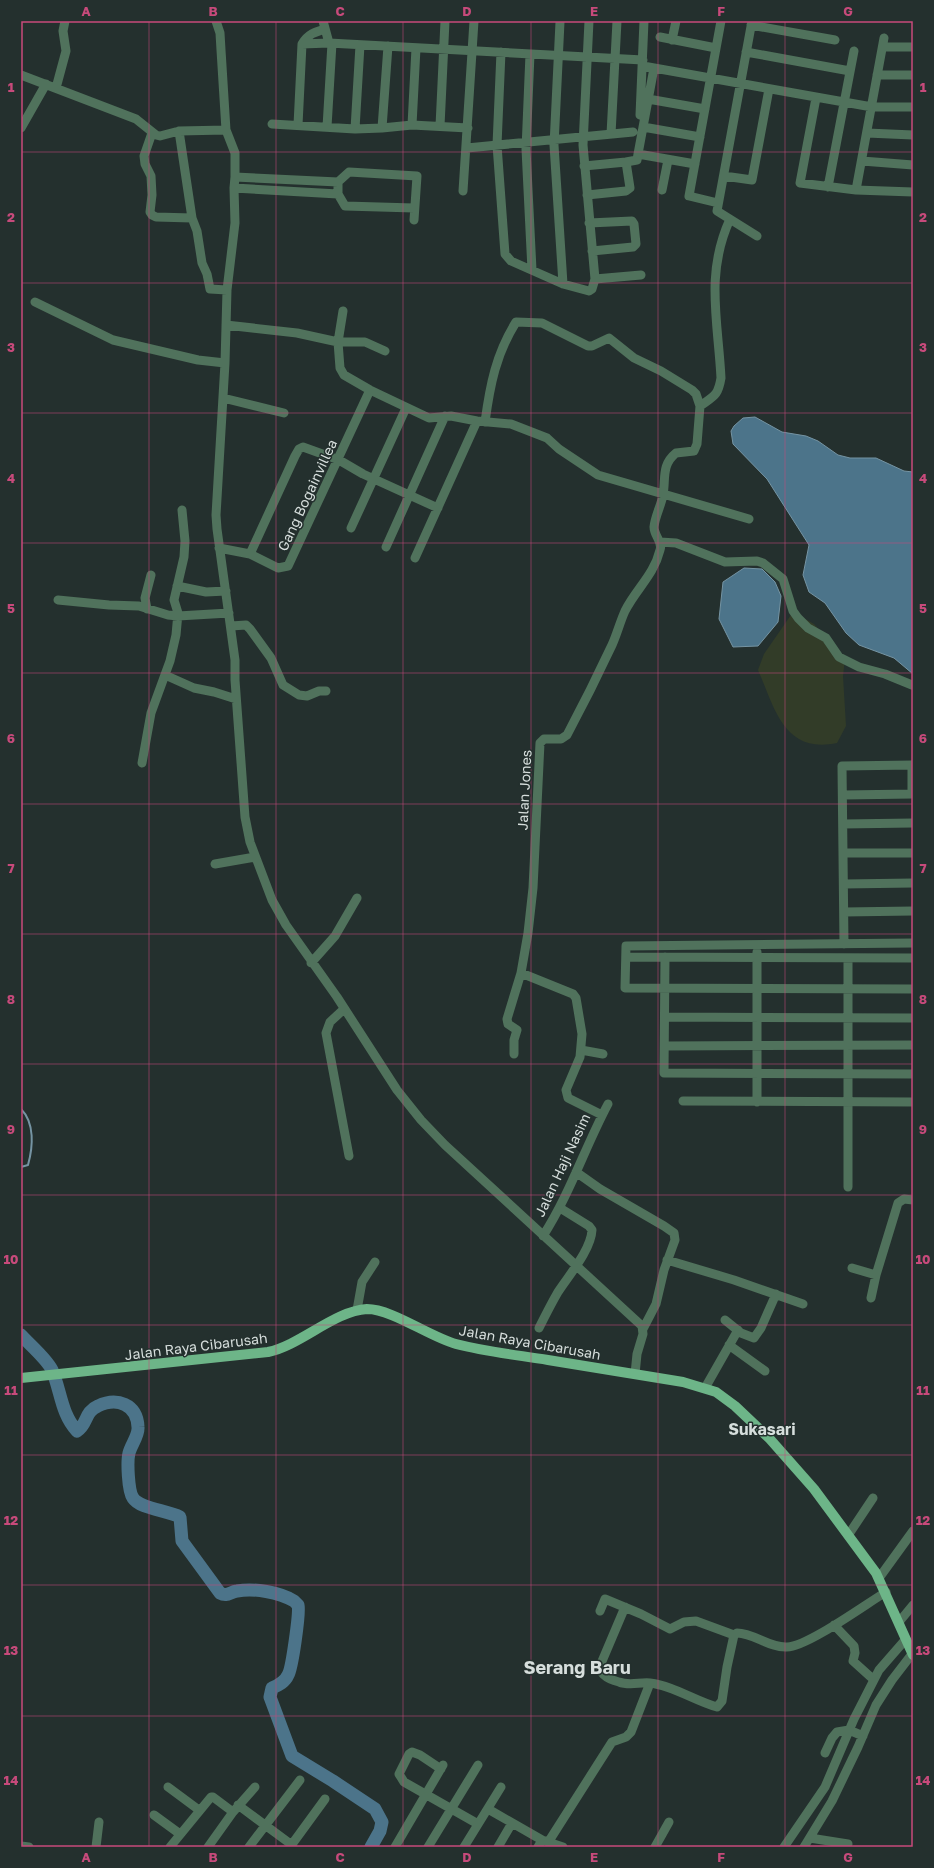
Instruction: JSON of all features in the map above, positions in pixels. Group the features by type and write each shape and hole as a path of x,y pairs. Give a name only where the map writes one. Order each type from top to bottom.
{"main road":[{"name":"Jalan Raya Cibarusah","path":"21,1378 268,1352 285,1347 344,1315 357,1310 373,1310 382,1312 442,1339 477,1349 682,1382 705,1388 726,1398 769,1438 814,1488 849,1534 879,1578 911,1648"}],"street":[{"path":"56,88 66,51 63,31 65,21"},
{"path":"216,21 221,44 226,130 234,153 235,177 235,222 227,290 225,363 220,426 216,515 219,548 235,660 236,699 245,817 255,857 272,900 286,925 344,1009 397,1090 421,1120 575,1266 629,1313 642,1326 643,1329"},
{"path":"440,126 445,21"},
{"path":"463,191 467,148 474,21"},
{"path":"502,52 497,145 505,254 511,261 563,284 589,291 592,289 595,279 584,166 583,137 589,21"},
{"path":"612,134 617,21"},
{"path":"644,21 640,115 645,116"},
{"path":"672,40 676,21"},
{"path":"718,203 690,196 721,21"},
{"path":"560,22 555,139 563,284"},
{"path":"757,236 717,211 752,23 835,40"},
{"path":"298,126 302,44 306,38 324,25 330,43 326,127"},
{"path":"660,37 716,48"},
{"path":"856,190 883,42 913,47"},
{"path":"302,44 360,44 615,58 643,63 654,68 816,98 872,107 913,107"},
{"path":"355,129 360,44"},
{"path":"382,128 388,46"},
{"path":"412,124 416,48"},
{"path":"828,187 854,51"},
{"path":"746,52 850,72"},
{"path":"530,54 526,142 532,270"},
{"path":"584,166 637,160 654,68"},
{"path":"21,75 140,122 152,133 160,136 180,132 226,130"},
{"path":"877,75 913,75"},
{"path":"21,128 46,84"},
{"path":"724,176 752,180 769,89"},
{"path":"648,98 705,109"},
{"path":"816,98 800,183 856,190 913,192"},
{"path":"272,124 355,129 382,128 412,124 468,128"},
{"path":"643,127 700,136"},
{"path":"180,132 192,218 197,231 202,263 207,274 210,289 227,290"},
{"path":"467,148 633,132"},
{"path":"152,133 144,156 145,164 151,176 152,195 150,212 156,217 192,218"},
{"path":"867,133 913,135"},
{"path":"638,154 695,164"},
{"path":"662,190 668,160"},
{"path":"862,161 913,164"},
{"path":"587,195 626,191 630,188 626,162"},
{"path":"235,177 338,182 349,172 417,176 414,220"},
{"path":"338,182 338,194 345,206 414,208"},
{"path":"234,188 338,194"},
{"path":"414,558 481,422 495,366 509,333 516,322 542,324 588,346 592,346 609,338 634,358 662,371 692,390 696,394 700,406 715,396 720,385 720,355 714,292 715,274 721,239 730,219"},
{"path":"589,222 632,221 634,224 636,244 633,247 592,251"},
{"path":"595,279 641,276"},
{"path":"35,302 113,340 198,360 225,363"},
{"path":"343,311 338,342 338,365 341,372 370,390 429,418 445,416 481,422 511,424 527,432 544,436 559,449 598,475 749,519"},
{"path":"226,325 297,333 338,342 365,342 385,351"},
{"name":"Gang Bogainvillea","path":"219,548 250,554 278,568 288,566 370,390"},
{"path":"223,398 284,413"},
{"name":"Jalan Jones","path":"514,1054 514,1040 517,1030 508,1024 507,1019 521,973 528,933 533,888 540,743 544,739 561,739 567,735 583,705 631,600 644,585 653,569 661,549 660,542 654,528 663,494 664,471 670,459 676,453 694,451 697,444 700,406"},
{"path":"351,528 406,408"},
{"path":"386,547 445,416"},
{"path":"250,554 300,449 303,447 307,447 338,460 438,508"},
{"path":"142,763 151,713 165,675 175,640 178,616 174,600 184,564 185,541 182,510"},
{"path":"660,542 676,543 725,562 757,561 763,563 783,579 792,611 808,628 826,638 839,657 859,667 886,674 912,685"},
{"path":"147,609 145,598 151,575"},
{"path":"177,586 206,592 226,591"},
{"path":"58,600 136,606 168,615 178,616 229,614"},
{"path":"231,626 246,625 250,628 274,663 281,683 291,691 299,695 307,696 319,691 326,691"},
{"path":"165,675 194,688 236,699"},
{"path":"843,795 912,794 913,765 842,766 844,944"},
{"path":"843,824 913,823"},
{"path":"843,853 913,853"},
{"path":"215,864 255,857"},
{"path":"844,884 913,883"},
{"path":"312,963 335,936 357,898"},
{"path":"844,912 913,911"},
{"path":"913,943 626,946 625,988 913,989"},
{"path":"757,945 757,1102"},
{"path":"626,956 913,958"},
{"path":"665,957 664,1073 913,1074"},
{"path":"848,958 848,1187"},
{"name":"Jalan Haji Nasim","path":"521,973 573,994 576,998 582,1034 581,1050 579,1063 566,1090 566,1094 568,1098 602,1115 560,1208 543,1236"},
{"path":"344,1009 330,1022 326,1033 349,1156"},
{"path":"665,1017 913,1018"},
{"path":"665,1046 913,1046"},
{"path":"581,1050 603,1054"},
{"path":"683,1102 913,1102"},
{"path":"602,1115 608,1104"},
{"path":"576,1172 600,1189 672,1231 675,1240 658,1290 656,1304 643,1329 637,1354 635,1374"},
{"path":"871,1298 876,1275 898,1203 904,1199 913,1200"},
{"path":"539,1328 557,1294 588,1244 592,1230 589,1226 560,1208"},
{"path":"668,1260 803,1304"},
{"path":"357,1310 362,1282 375,1262"},
{"path":"852,1268 876,1275"},
{"path":"725,1320 738,1330 754,1338 761,1328 776,1294"},
{"path":"705,1388 738,1330"},
{"path":"729,1345 765,1371"},
{"path":"849,1534 873,1498"},
{"path":"879,1578 913,1531"},
{"path":"600,1611 605,1599 670,1629 684,1622 696,1621 734,1635 740,1634 776,1646 788,1647 801,1643 834,1625 886,1592"},
{"path":"899,1622 913,1605"},
{"path":"625,1607 600,1666 602,1675 620,1683 650,1683 673,1689 706,1704 717,1706 722,1701 726,1667 734,1635"},
{"path":"834,1625 854,1646 855,1653 853,1661 874,1680"},
{"path":"784,1847 824,1787 849,1730 879,1670 911,1648"},
{"path":"804,1847 832,1801 876,1705 911,1648"},
{"path":"543,1842 612,1742 626,1737 631,1732 650,1683"},
{"path":"825,1753 832,1738 837,1732 849,1730 863,1736"},
{"path":"395,1847 426,1794 442,1767 412,1752 409,1754 399,1773 399,1776 404,1782 426,1794 452,1810 478,1824"},
{"path":"428,1847 452,1810 478,1765"},
{"path":"249,1847 300,1780"},
{"path":"168,1787 199,1810"},
{"path":"208,1847 236,1809 255,1787"},
{"path":"464,1847 501,1787"},
{"path":"170,1847 212,1796 266,1825 291,1846 325,1800"},
{"path":"488,1809 543,1842 563,1847"},
{"path":"154,1815 180,1834"},
{"path":"96,1847 99,1822"},
{"path":"654,1847 669,1822"},
{"path":"498,1847 512,1823"},
{"path":"810,1838 848,1844"},
{"path":"21,1846 29,1847"}],"green space":[{"path":"793,612 814,624 845,658 843,676 846,726 837,743 819,745 805,742 793,735 776,713 758,670 764,654"}],"water":[{"path":"755,417 782,432 806,436 818,441 838,455 850,458 876,458 904,471 913,472 913,674 894,658 859,645 846,633 825,603 809,592 803,575 809,545 767,479 733,444 731,431 734,426 743,418"},
{"path":"744,568 762,569 775,582 781,596 778,622 758,646 733,647 719,619 723,582"}],"waterway":[{"path":"21,1109 29,1121 32,1136 28,1165 21,1167"},
{"path":"21,1335 50,1366 64,1410 77,1431 83,1425 90,1411 105,1403 112,1402 125,1404 134,1413 137,1419 138,1430 129,1453 128,1462 128,1476 131,1494 136,1502 141,1505 180,1517 182,1541 220,1593 227,1594 244,1590 266,1592 281,1595 294,1601 298,1605 297,1629 290,1671 283,1681 272,1688 270,1697 292,1756 375,1809 382,1822 380,1831 371,1847"}],"district":[{"name":"Sukasari","path":"762,1429"},
{"name":"Serang Baru","path":"577,1667"}]}
